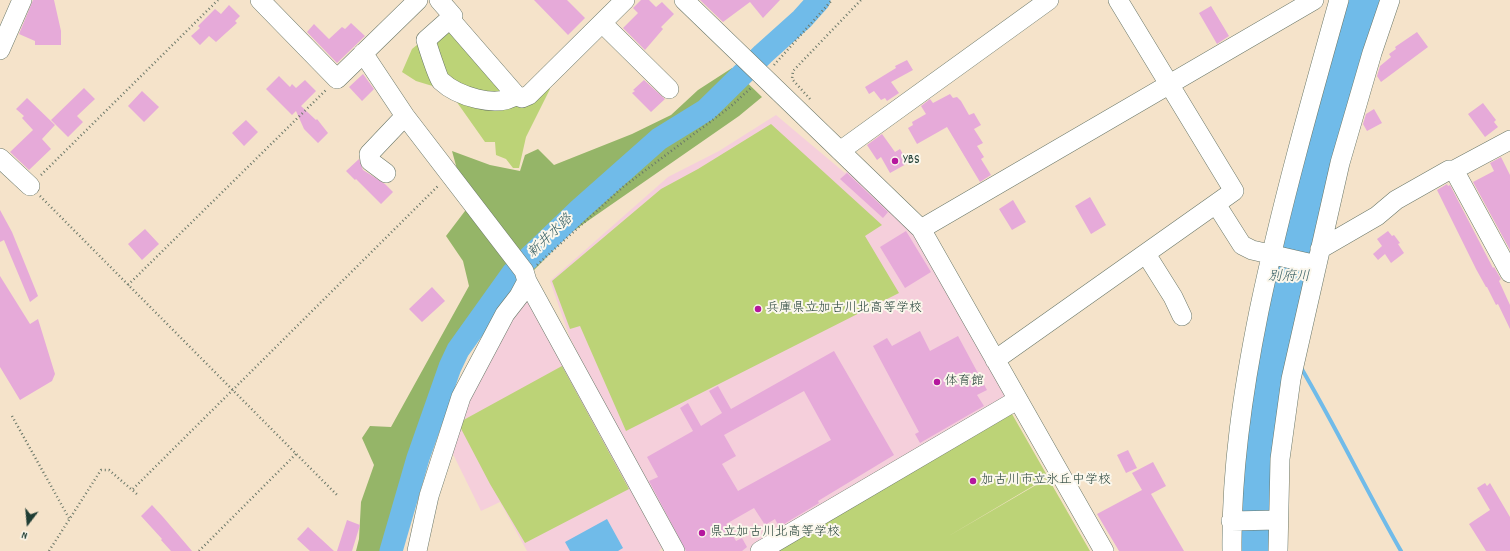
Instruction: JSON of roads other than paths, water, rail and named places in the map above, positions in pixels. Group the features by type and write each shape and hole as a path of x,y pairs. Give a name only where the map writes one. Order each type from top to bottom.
{"street":[{"path":"0,50 22,0"},
{"path":"260,0 337,79 418,0"},
{"path":"438,0 453,16 426,40 441,81 458,93 475,99 508,100 516,95"},
{"path":"450,19 516,95 522,98 529,95 625,0"},
{"path":"684,0 763,78 921,228 1017,400 1104,551"},
{"path":"840,151 1049,0"},
{"path":"995,360 1234,191 1168,85 1118,0"},
{"path":"921,228 1314,0"},
{"path":"1232,551 1231,521 1235,459 1242,405 1271,254 1293,164 1338,0"},
{"path":"1278,551 1280,458 1284,416 1340,163 1372,53 1390,0"},
{"path":"602,23 669,89"},
{"path":"364,53 405,116 524,271 526,281 675,551"},
{"path":"386,173 370,161 369,154 405,116"},
{"path":"1216,204 1242,245 1252,250 1271,254 1318,257 1377,216 1396,200 1449,170 1454,170 1508,147"},
{"path":"0,158 30,186"},
{"path":"1454,170 1510,273"},
{"path":"1146,254 1173,297 1182,316"},
{"path":"417,551 429,496 461,397 505,314 519,296 526,281"},
{"path":"764,550 1017,400"},
{"path":"1231,521 1278,520"}],"water":[{"name":"別府川","path":"1349,0 1384,0 1340,141 1271,551 1239,551 1238,512 1256,346 1336,36"},
{"path":"607,519 623,548 618,551 570,551 565,542"}],"waterway":[{"name":"新井水路","path":"391,551 418,458 450,367 458,350 513,273 580,209 659,139 706,110 763,54 802,19 819,0"},
{"path":"1300,366 1401,551"}],"place":[{"name":"YBS","path":"895,161"},
{"name":"兵庫県立加古川北高等学校","path":"758,309"},
{"name":"体育館","path":"937,382"},
{"name":"加古川市立氷丘中学校","path":"973,481"},
{"name":"県立加古川北高等学校","path":"702,533"}]}
